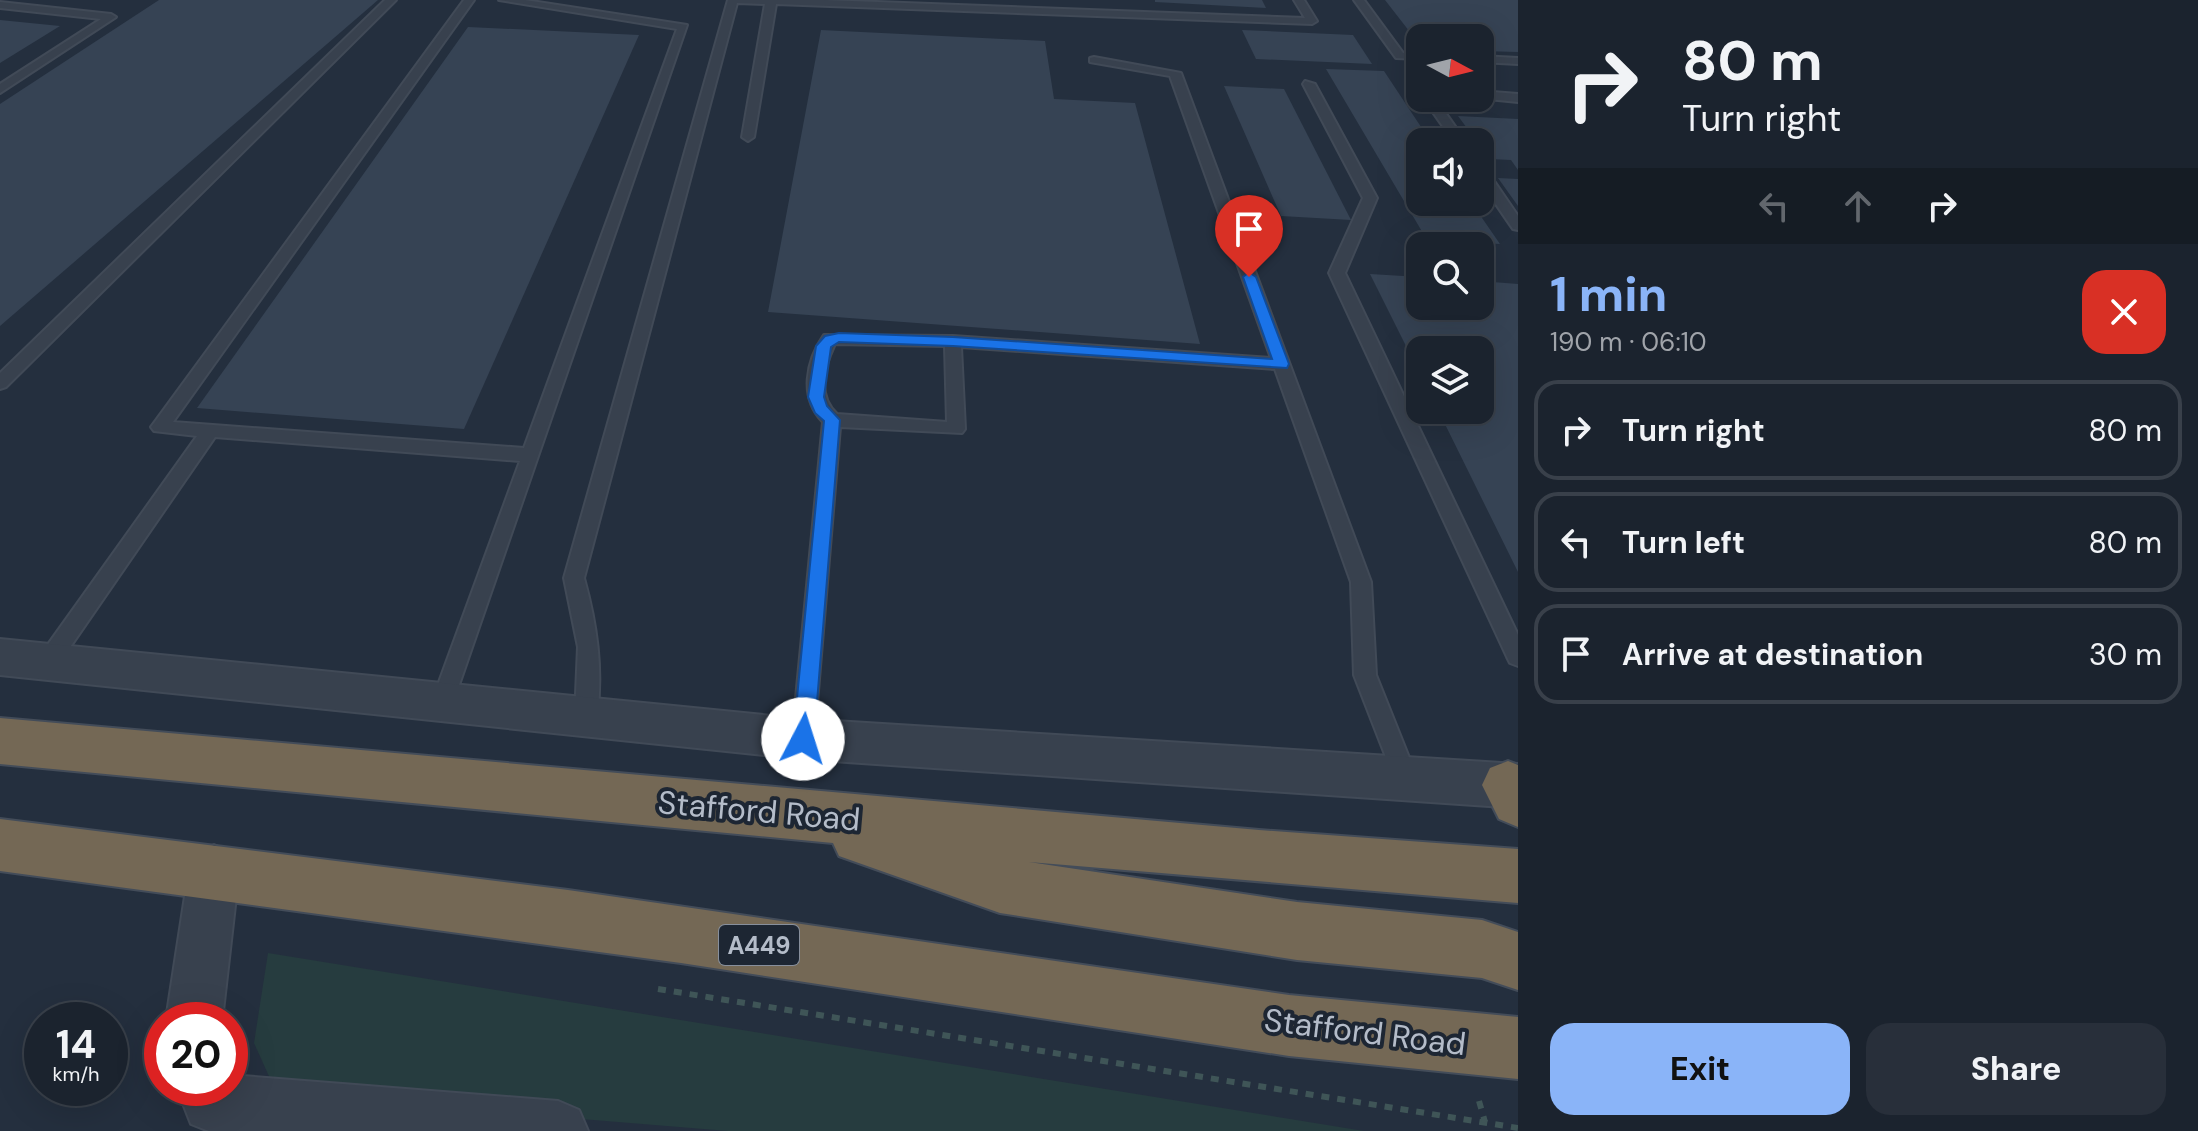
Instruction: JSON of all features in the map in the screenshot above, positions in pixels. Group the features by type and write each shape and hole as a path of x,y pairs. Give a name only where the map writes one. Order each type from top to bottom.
{"highway":[{"name":"Stafford Road","path":"0,741 1259,857 1518,876"},
{"path":"784,813 1000,885 1297,931 1482,949 1518,961"},
{"name":"Stafford Road","path":"0,845 214,870 725,940 1289,1024 1518,1048"}],"street":[{"path":"0,657 803,739 1406,780 1515,791"},
{"path":"196,1002 214,870"},
{"path":"248,1106 558,1131"}],"lane":[{"path":"0,383 391,0"},
{"path":"469,0 160,427 531,455"},
{"path":"442,704 683,27 504,0"},
{"path":"586,717 592,675 587,625 574,578 736,0 1312,21 1299,0"},
{"path":"1359,0 1400,56 1406,56"},
{"path":"748,137 771,1"},
{"path":"0,89 111,17 4,4"},
{"path":"1094,60 1175,73 1361,582 1365,675 1406,780"},
{"path":"1494,60 1518,61"},
{"path":"1309,84 1370,198 1337,273 1518,657"},
{"path":"1494,96 1518,98"},
{"path":"1494,191 1518,226"},
{"path":"953,341 956,429 832,420 820,409 816,397 824,346 830,339 953,341 1281,364"},
{"path":"803,739 832,420"},
{"path":"47,663 210,431"}],"path":[{"path":"649,987 1518,1128"}],"green space":[{"path":"268,953 1364,1131 728,1131 277,1094 254,1043"}],"building":[{"path":"159,0 378,0 0,326 0,104"},
{"path":"1262,0 1266,8 1155,2"},
{"path":"1385,0 1518,0 1518,52 1494,51 1494,24 1406,24 1406,27"},
{"path":"0,20 60,26 0,63"},
{"path":"468,27 639,35 464,429 197,408"},
{"path":"821,30 1045,41 1054,99 1135,103 1200,344 768,312"},
{"path":"1242,30 1353,35 1372,64 1256,59"},
{"path":"1326,69 1384,71 1406,104 1406,112 1411,112 1422,128 1406,128 1406,204"},
{"path":"1224,86 1284,89 1351,220 1281,216"},
{"path":"1458,116 1518,119 1518,170 1511,160 1494,159 1494,128 1467,128"},
{"path":"1498,178 1518,179 1518,206"},
{"path":"1413,216 1481,216 1492,232 1422,232"},
{"path":"1370,274 1406,276 1406,320 1494,320 1494,282 1518,284 1518,572 1445,424 1494,424 1494,336 1406,336 1406,346"}],"route":[{"path":"803,739 832,420 820,409 816,397 824,346 830,339 953,341 1281,364 1249,277"}]}
